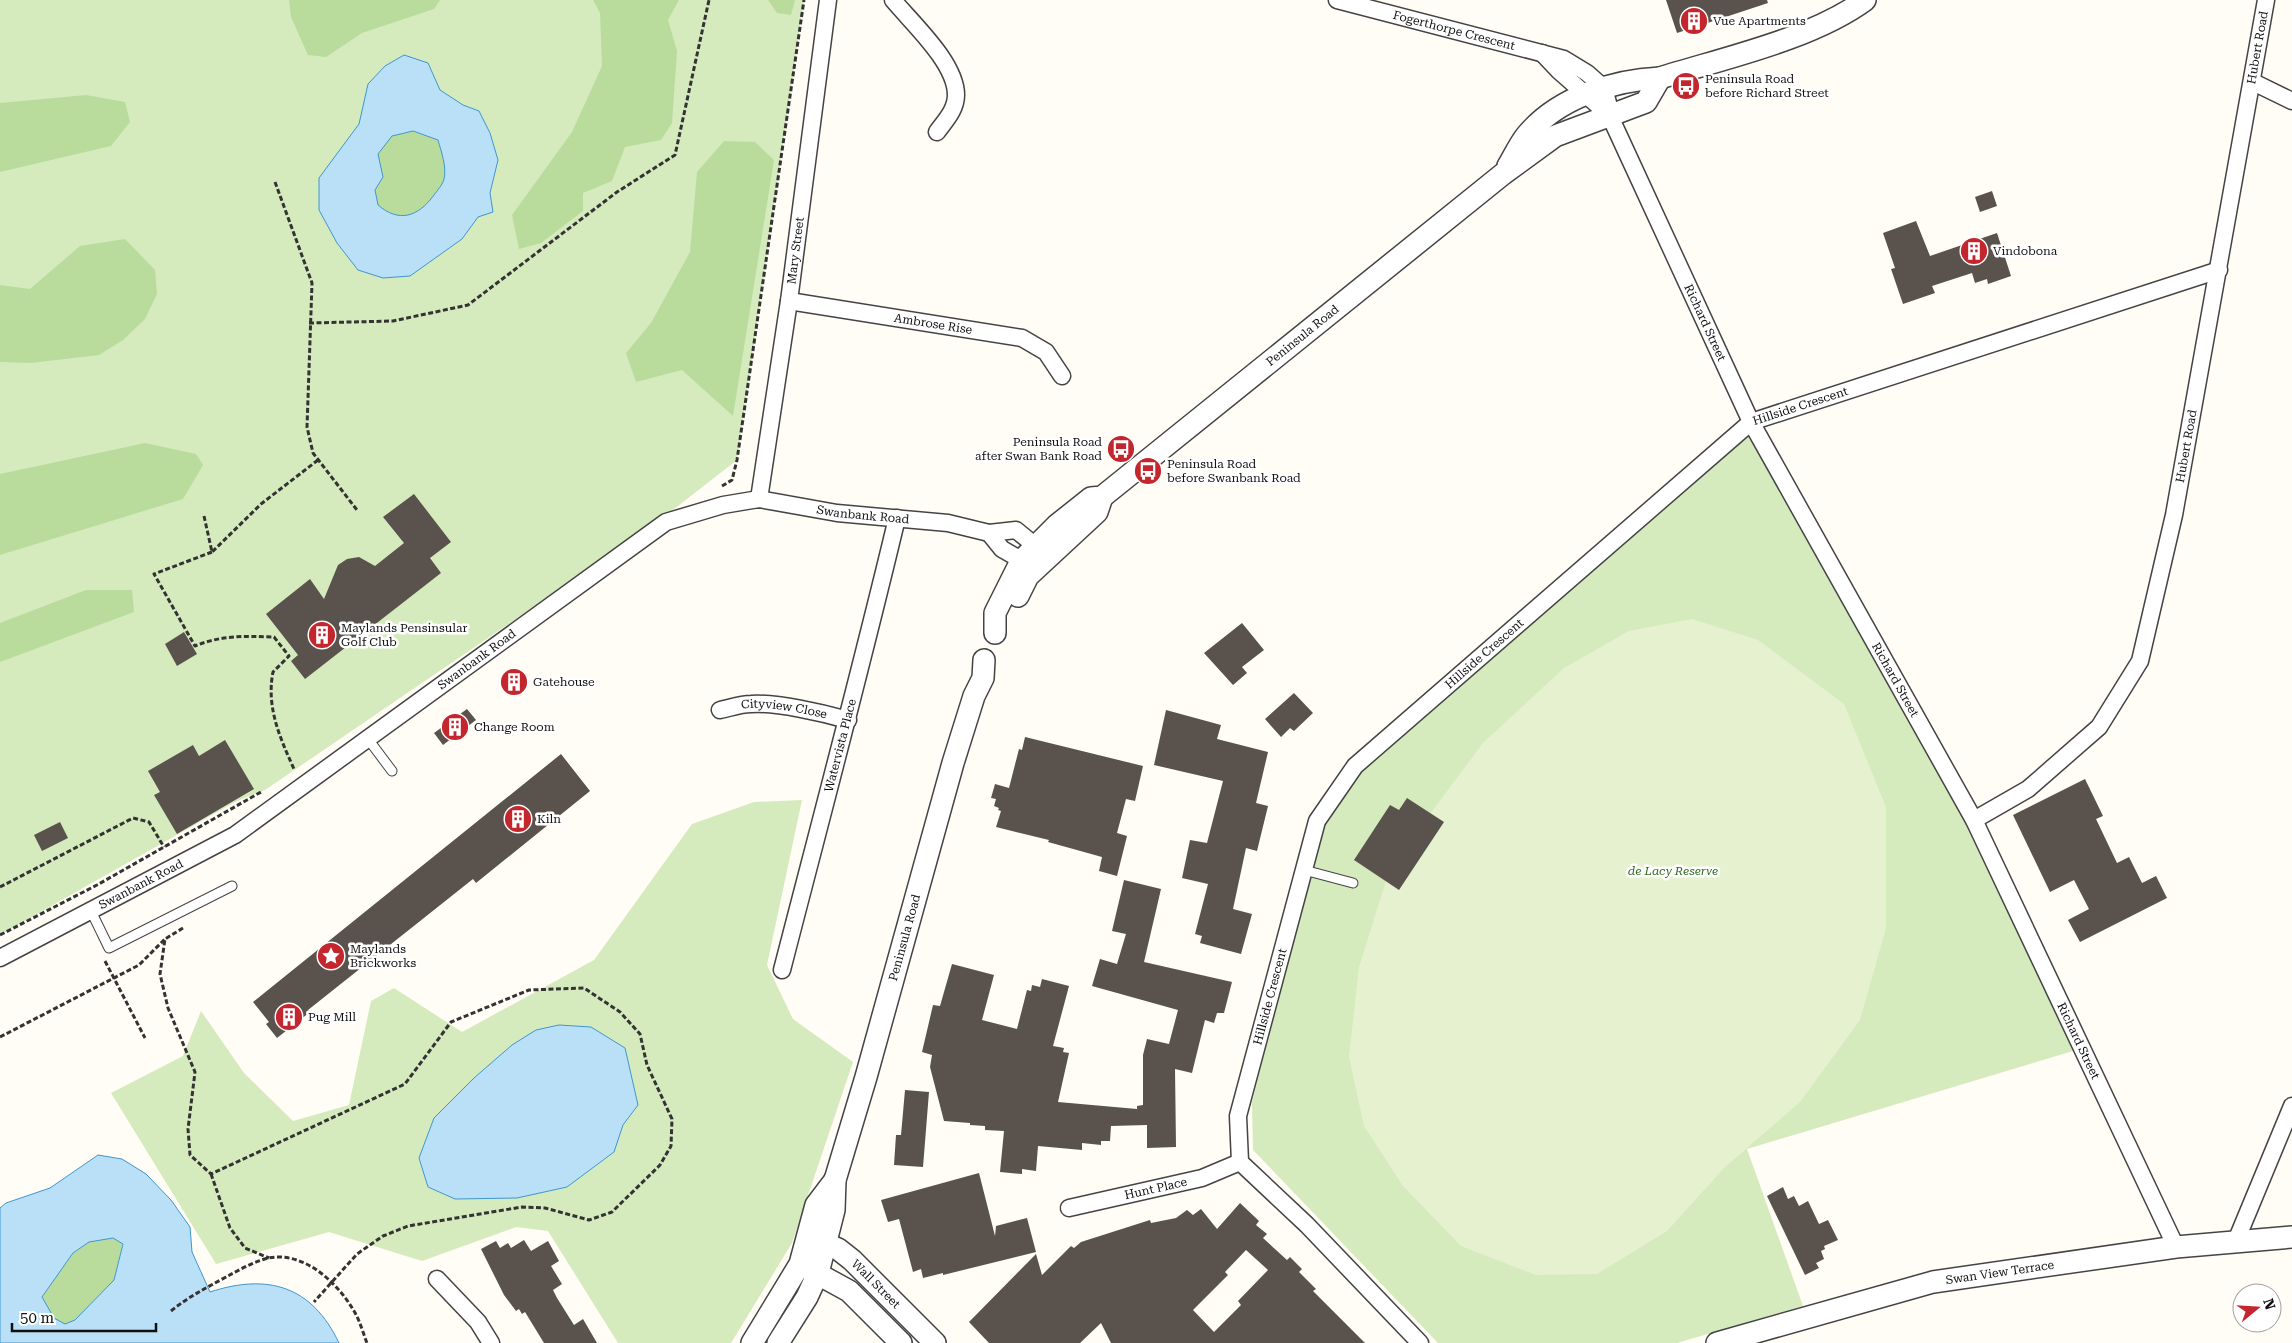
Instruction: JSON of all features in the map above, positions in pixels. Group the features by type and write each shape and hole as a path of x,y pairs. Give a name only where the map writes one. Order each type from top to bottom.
{"street":[{"name":"Mary Street","path":"759,499 789,301 828,0"},
{"path":"893,0 948,67 956,95 953,109 937,132"},
{"name":"Fogerthorpe Crescent","path":"1337,0 1542,53 1594,91"},
{"name":"Peninsula Road","path":"1503,174 1526,136 1546,117 1594,91 1638,79 1660,78 1802,33 1845,15 1864,0"},
{"name":"Hubert Road","path":"1974,820 2028,789 2098,727 2140,661 2174,515 2253,82 2266,0"},
{"name":"Peninsula Road","path":"778,1343 808,1296 809,1269 817,1240 816,1206 835,1180 866,1077 950,771 974,696 982,678 984,660 995,633 1009,618 1035,558 1097,512 1102,497 1503,174 1555,136 1646,102 1660,78"},
{"path":"2253,82 2292,101"},
{"path":"1594,91 1610,116"},
{"name":"Richard Street","path":"1610,116 1752,422 1974,820 2176,1247"},
{"name":"Hillside Crescent","path":"1240,1162 1238,1116 1316,821 1355,766 1752,422 2219,270"},
{"name":"Ambrose Rise","path":"789,301 1022,338 1046,352 1062,376"},
{"name":"Swanbank Road","path":"0,958 235,835 666,522 723,505 759,499 837,513 948,523 989,533 1016,530 1035,558"},
{"name":"Watervista Place","path":"782,970 848,720 898,518"},
{"path":"989,533 1002,549 1035,558"},
{"name":"Cityview Close","path":"720,710 752,704 766,704 848,720"},
{"path":"2236,1241 2292,1106"},
{"path":"1240,1162 1307,1225 1420,1343"},
{"name":"Hunt Place","path":"1069,1208 1202,1178 1240,1162"},
{"name":"Swan View Terrace","path":"1717,1343 1933,1282 2176,1247 2292,1237"},
{"name":"Wall Street","path":"817,1240 852,1260 930,1341"},
{"name":"Peninsula Road","path":"752,1343 809,1269"},
{"name":"Wall Street","path":"809,1269 849,1291 901,1343"},
{"path":"437,1279 478,1322 491,1343"}],"lane":[{"path":"368,739 392,771"},
{"path":"1304,870 1353,883"},
{"path":"91,911 109,948 232,886"}],"path":[{"path":"309,323 393,321 468,305 617,192 675,155 709,0"},
{"path":"717,489 732,480 737,460 804,0"},
{"path":"275,182 312,283 309,323 307,426 313,453 356,510"},
{"path":"294,769 282,742 271,702 273,672 289,656 274,636 239,636 212,639 195,646 154,574 212,552 261,504 318,460"},
{"path":"204,516 212,552"},
{"path":"287,774 302,763"},
{"path":"0,935 62,903 265,790"},
{"path":"0,887 133,818 149,822 164,847"},
{"path":"62,903 71,921"},
{"path":"0,1037 140,965 165,939 190,924"},
{"path":"165,939 160,974 168,1008 195,1072 188,1129 190,1155 211,1174 230,1228 245,1248 269,1258"},
{"path":"101,952 145,1038"},
{"path":"211,1174 405,1084 451,1022 529,990 584,988 620,1012 640,1034 647,1065 672,1119 671,1146 660,1165 612,1212 589,1220 545,1208 522,1207 408,1226 383,1236 357,1254 314,1302"},
{"path":"171,1311 199,1291 245,1267 269,1258 291,1258 312,1267 332,1282 356,1313 367,1343"}],"green space":[{"path":"0,0 804,0 737,460 651,527 265,790 235,802 0,935"},
{"path":"289,0 440,0 434,9 362,33 326,57 308,55 291,17"},
{"path":"593,0 679,0 668,20 677,51 672,123 661,140 625,147 612,181 583,193 583,211 541,243 519,249 512,215 572,132 602,66 600,13"},
{"path":"768,0 795,0 791,15 777,13"},
{"path":"86,95 125,102 130,122 111,146 0,172 0,103"},
{"path":"413,131 438,140 445,174 437,192 428,202 415,213 401,216 386,211 378,205 375,190 383,177 378,154 392,136"},
{"path":"724,141 755,142 774,160 733,416 682,370 636,382 626,353 651,323 690,252 697,172"},
{"path":"125,239 155,270 157,294 145,319 123,340 99,355 31,363 0,362 0,285 30,289 80,246"},
{"name":"de Lacy Reserve","path":"1751,422 1974,820 2083,1048 1747,1149 1803,1306 1677,1343 1438,1343 1253,1150 1252,1103 1319,823 1335,795"},
{"path":"145,443 196,454 203,465 183,499 0,555 0,474"},
{"path":"86,590 132,590 134,612 0,662 0,623"},
{"path":"1692,619 1758,640 1844,704 1886,807 1886,928 1860,1020 1800,1102 1724,1168 1667,1231 1597,1274 1536,1275 1461,1246 1403,1186 1364,1126 1349,1057 1359,967 1386,881 1427,818 1483,743 1564,668 1629,631"},
{"path":"802,800 767,965 793,1019 853,1062 792,1243 731,1343 618,1343 548,1231 516,1227 422,1261 329,1232 216,1264 111,1093 183,1056 201,1011 244,1073 293,1121 349,1105 371,1001 394,988 462,1032 594,960 692,824 754,802"},
{"path":"113,1238 123,1243 114,1280 75,1320 65,1325 54,1318 42,1297 73,1253 89,1242"}],"water":[{"path":"404,55 428,63 440,90 463,105 479,111 490,133 498,160 490,193 493,212 478,217 462,239 410,276 383,278 358,270 337,243 319,210 319,178 359,124 368,84 385,66","holes":["413,131 438,140 445,174 440,187 428,202 415,213 401,216 386,211 378,205 375,190 383,177 378,154 392,136"]},
{"path":"559,1025 591,1027 625,1048 638,1105 623,1125 614,1152 567,1187 517,1198 455,1199 428,1187 419,1158 434,1118 474,1078 512,1045 536,1030"},
{"path":"98,1155 122,1159 146,1174 171,1200 190,1227 192,1252 210,1292 231,1286 251,1284 269,1285 286,1289 302,1297 316,1308 339,1343 0,1343 0,1208 6,1203 50,1188","holes":["113,1238 123,1244 114,1280 75,1320 65,1324 54,1318 42,1297 73,1253 89,1242"]}],"building":[{"name":"Vue Apartments","path":"1666,0 1767,0 1768,3 1677,33"},
{"path":"1992,191 1997,206 1980,212 1975,197"},
{"name":"Vindobona","path":"1916,221 1930,256 1997,233 2011,276 1988,284 1987,279 1975,283 1972,273 1932,286 1935,293 1903,304 1891,269 1895,268 1883,233"},
{"name":"Maylands Pensinsular Golf Club","path":"414,494 451,542 430,558 441,573 305,679 291,661 298,655 266,614 310,579 324,599 338,565 347,559 359,557 375,566 404,543 383,517"},
{"path":"1242,623 1264,650 1242,667 1247,673 1233,685 1204,653"},
{"path":"184,632 197,654 177,666 165,644"},
{"path":"1294,693 1313,713 1294,731 1290,728 1281,737 1265,719"},
{"name":"Change Room","path":"467,709 476,720 443,745 434,733"},
{"path":"1166,710 1221,725 1217,739 1268,752 1256,803 1268,806 1257,851 1246,848 1233,909 1252,914 1241,954 1200,943 1202,936 1195,934 1208,884 1182,878 1190,840 1207,843 1223,781 1154,765"},
{"path":"1025,737 1143,766 1135,801 1126,799 1117,833 1127,836 1117,876 1099,871 1102,857 1048,842 1049,840 996,827 1001,811 994,806 996,799 991,798 995,784 1009,788 1019,749 1022,750"},
{"path":"225,740 254,789 177,834 154,795 160,792 148,771 193,745 199,756"},
{"path":"561,754 590,791 476,883 473,879 308,1010 310,1012 277,1038 266,1024 269,1022 253,1002"},
{"path":"2085,779 2103,816 2096,819 2117,863 2129,857 2142,883 2156,876 2167,898 2080,942 2068,920 2089,909 2074,880 2050,892 2013,815"},
{"path":"1407,798 1444,822 1399,890 1354,860 1390,805 1399,810"},
{"path":"60,822 68,838 42,851 34,835"},
{"path":"1124,880 1161,889 1144,962 1232,982 1224,1013 1217,1013 1214,1023 1205,1020 1192,1073 1175,1069 1176,1147 1147,1148 1147,1125 1111,1126 1110,1141 1101,1141 1101,1145 1082,1143 1082,1150 1038,1146 1036,1171 1022,1169 1022,1174 1000,1172 1004,1131 985,1130 985,1126 970,1125 970,1123 944,1121 930,1067 932,1055 922,1052 933,1005 940,1006 952,964 994,975 982,1020 1017,1029 1027,990 1031,991 1032,985 1040,987 1042,979 1069,986 1053,1046 1064,1048 1063,1052 1069,1053 1058,1102 1137,1109 1137,1106 1143,1105 1143,1055 1147,1039 1169,1044 1178,1010 1092,986 1100,959 1117,964 1126,934 1112,931"},
{"path":"905,1090 929,1092 923,1167 894,1165 896,1135 901,1135"},
{"path":"979,1173 995,1236 996,1226 1027,1218 1036,1252 943,1275 943,1273 923,1278 921,1269 913,1272 899,1219 888,1222 881,1200"},
{"path":"1783,1187 1788,1199 1794,1196 1799,1206 1808,1201 1819,1224 1828,1220 1838,1240 1824,1246 1825,1249 1821,1251 1824,1259 1816,1263 1819,1268 1805,1275 1767,1196"},
{"path":"1240,1203 1259,1221 1256,1225 1267,1234 1263,1238 1287,1260 1290,1257 1302,1269 1299,1272 1316,1289 1313,1291 1365,1343 1111,1343 1101,1323 1080,1343 989,1343 969,1322 1036,1254 1042,1275 1071,1246 1074,1248 1081,1242 1150,1220 1151,1223 1176,1218 1187,1210 1193,1215 1201,1209 1217,1229","holes":["1246,1250 1268,1270 1238,1301 1241,1305 1214,1332 1193,1310 1228,1275 1225,1272"]},
{"path":"524,1240 531,1251 548,1241 559,1261 551,1266 562,1284 553,1290 574,1325 583,1319 597,1343 544,1343 525,1312 522,1314 519,1309 516,1311 504,1295 481,1249 496,1241 500,1248 508,1243 511,1248"}],"place":[{"name":"Vue Apartments","path":"1694,21"},
{"name":"Peninsula Road before Richard Street","path":"1686,86"},
{"name":"Vindobona","path":"1974,251"},
{"name":"Peninsula Road after Swan Bank Road","path":"1121,449"},
{"name":"Peninsula Road before Swanbank Road","path":"1148,471"},
{"name":"Maylands Pensinsular Golf Club","path":"322,635"},
{"name":"Gatehouse","path":"514,682"},
{"name":"Change Room","path":"455,727"},
{"name":"Kiln","path":"518,819"},
{"name":"Maylands Brickworks","path":"331,956"},
{"name":"Pug Mill","path":"289,1017"}]}
